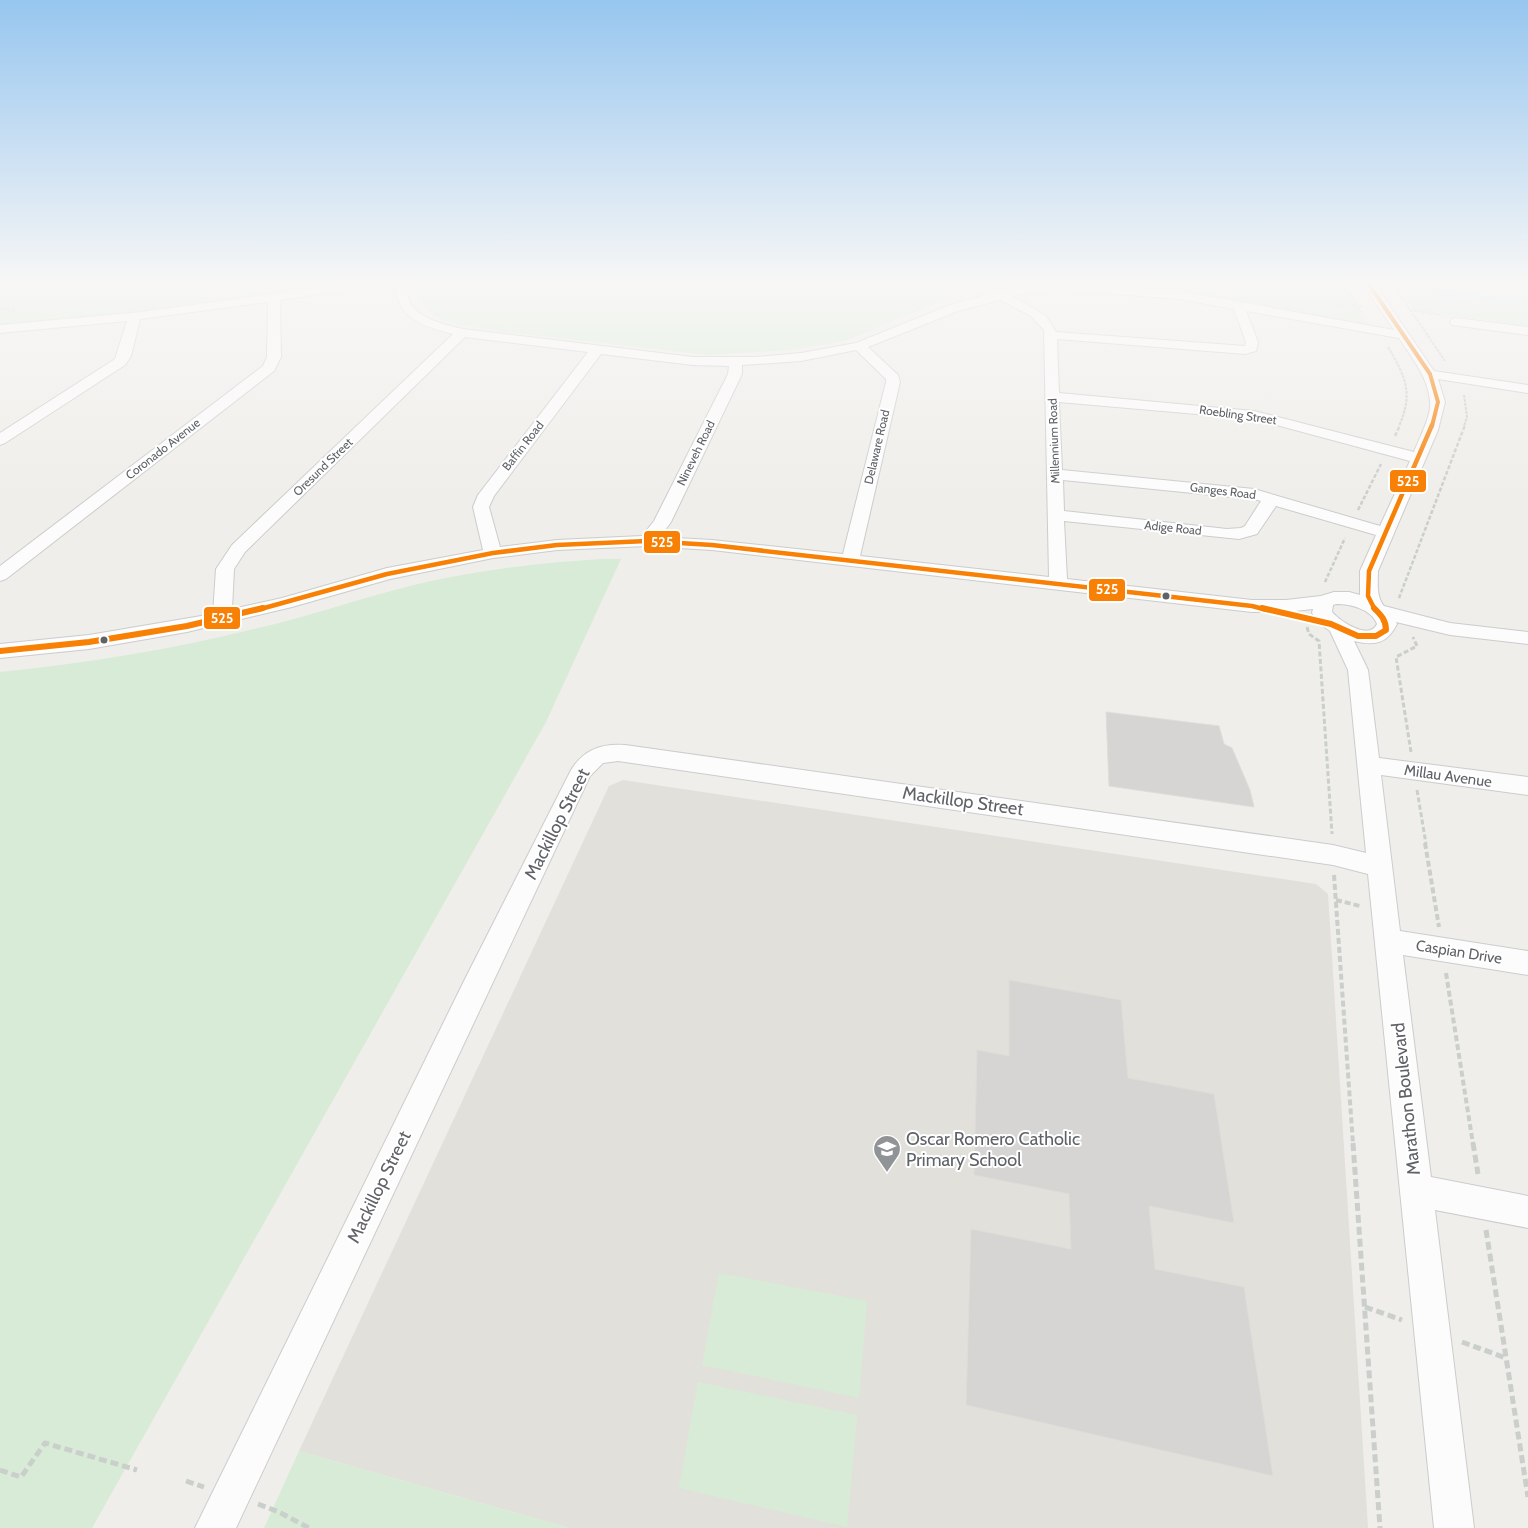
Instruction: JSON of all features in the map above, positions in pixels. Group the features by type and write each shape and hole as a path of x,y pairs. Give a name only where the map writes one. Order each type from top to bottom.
{"street":[{"path":"0,440 120,362 124,354"},
{"name":"Coronado Avenue","path":"0,576 269,368 274,354"},
{"name":"Oresund Street","path":"222,619 225,569 238,549 440,354"},
{"name":"Baffin Road","path":"493,553 481,507 486,495 594,354"},
{"path":"634,354 692,361 736,362 811,354"},
{"name":"Delaware Road","path":"850,561 893,378 868,354"},
{"name":"Millennium Road","path":"1051,354 1058,585"},
{"path":"1358,670 1387,624 1375,609 1368,588 1369,571 1437,409 1437,393 1430,374 1416,354"},
{"name":"Nineveh Road","path":"647,541 662,522 735,374 736,362"},
{"path":"1430,374 1528,389"},
{"name":"Roebling Street","path":"1052,397 1254,415 1418,458"},
{"name":"Ganges Road","path":"1055,474 1238,491 1271,498 1386,533"},
{"name":"Adige Road","path":"1056,515 1241,534 1251,530 1268,506 1271,498"},
{"path":"0,651 158,632 222,619 387,574 493,553 558,545 647,541 712,545 1305,612 1358,636 1381,633 1406,623"},
{"path":"1305,612 1332,600 1369,571"},
{"path":"1332,600 1356,600 1406,623 1528,638"},
{"name":"Marathon Boulevard","path":"1332,600 1322,612 1335,627 1358,670 1454,1528"},
{"name":"Mackillop Street","path":"215,1528 479,979 581,772 594,758 606,752 625,753 1332,855 1380,867"},
{"name":"Millau Avenue","path":"1369,765 1528,786"},
{"name":"Caspian Drive","path":"1389,941 1528,963"},
{"path":"1416,1190 1528,1212"}],"path":[{"path":"1380,1528 1332,855 1319,640 1309,634 1301,591 1325,582 1406,413 1408,384 1392,354"},
{"path":"1440,354 1456,378 1465,400 1466,422 1399,600 1406,623 1417,646 1396,657 1528,1496"},
{"path":"0,1470 22,1478 45,1443 137,1470"}],"shaded area":[{"name":"Oscar Romero Catholic Primary School","path":"623,780 1316,884 1328,894 1368,1528 569,1528 299,1451 609,786"}],"green space":[{"path":"621,559 546,722 92,1528 0,1528 0,672 96,660 222,637 414,585 461,575 530,565"},
{"path":"719,1273 867,1301 859,1398 702,1365"},
{"path":"698,1382 857,1415 847,1527 679,1488"},
{"path":"299,1451 569,1528 264,1528"}],"building":[{"path":"1106,712 1219,726 1224,744 1232,748 1250,790 1254,807 1109,786"},
{"path":"1009,980 1121,1000 1128,1078 1214,1094 1234,1223 1149,1206 1155,1269 1244,1287 1273,1476 966,1405 971,1229 1071,1249 1069,1194 974,1175 977,1050 1009,1056"}],"transit line":[{"name":"525","path":"0,651 89,642 187,626 285,603 387,574 493,553 557,545 647,541 712,545 1252,606 1331,624 1358,636 1376,636 1386,630 1386,625 1383,618 1373,607 1368,596 1369,571 1431,430 1438,402 1430,374 1417,354"}],"place":[{"name":"Oscar Romero Catholic Primary School","path":"887,1173"}]}
